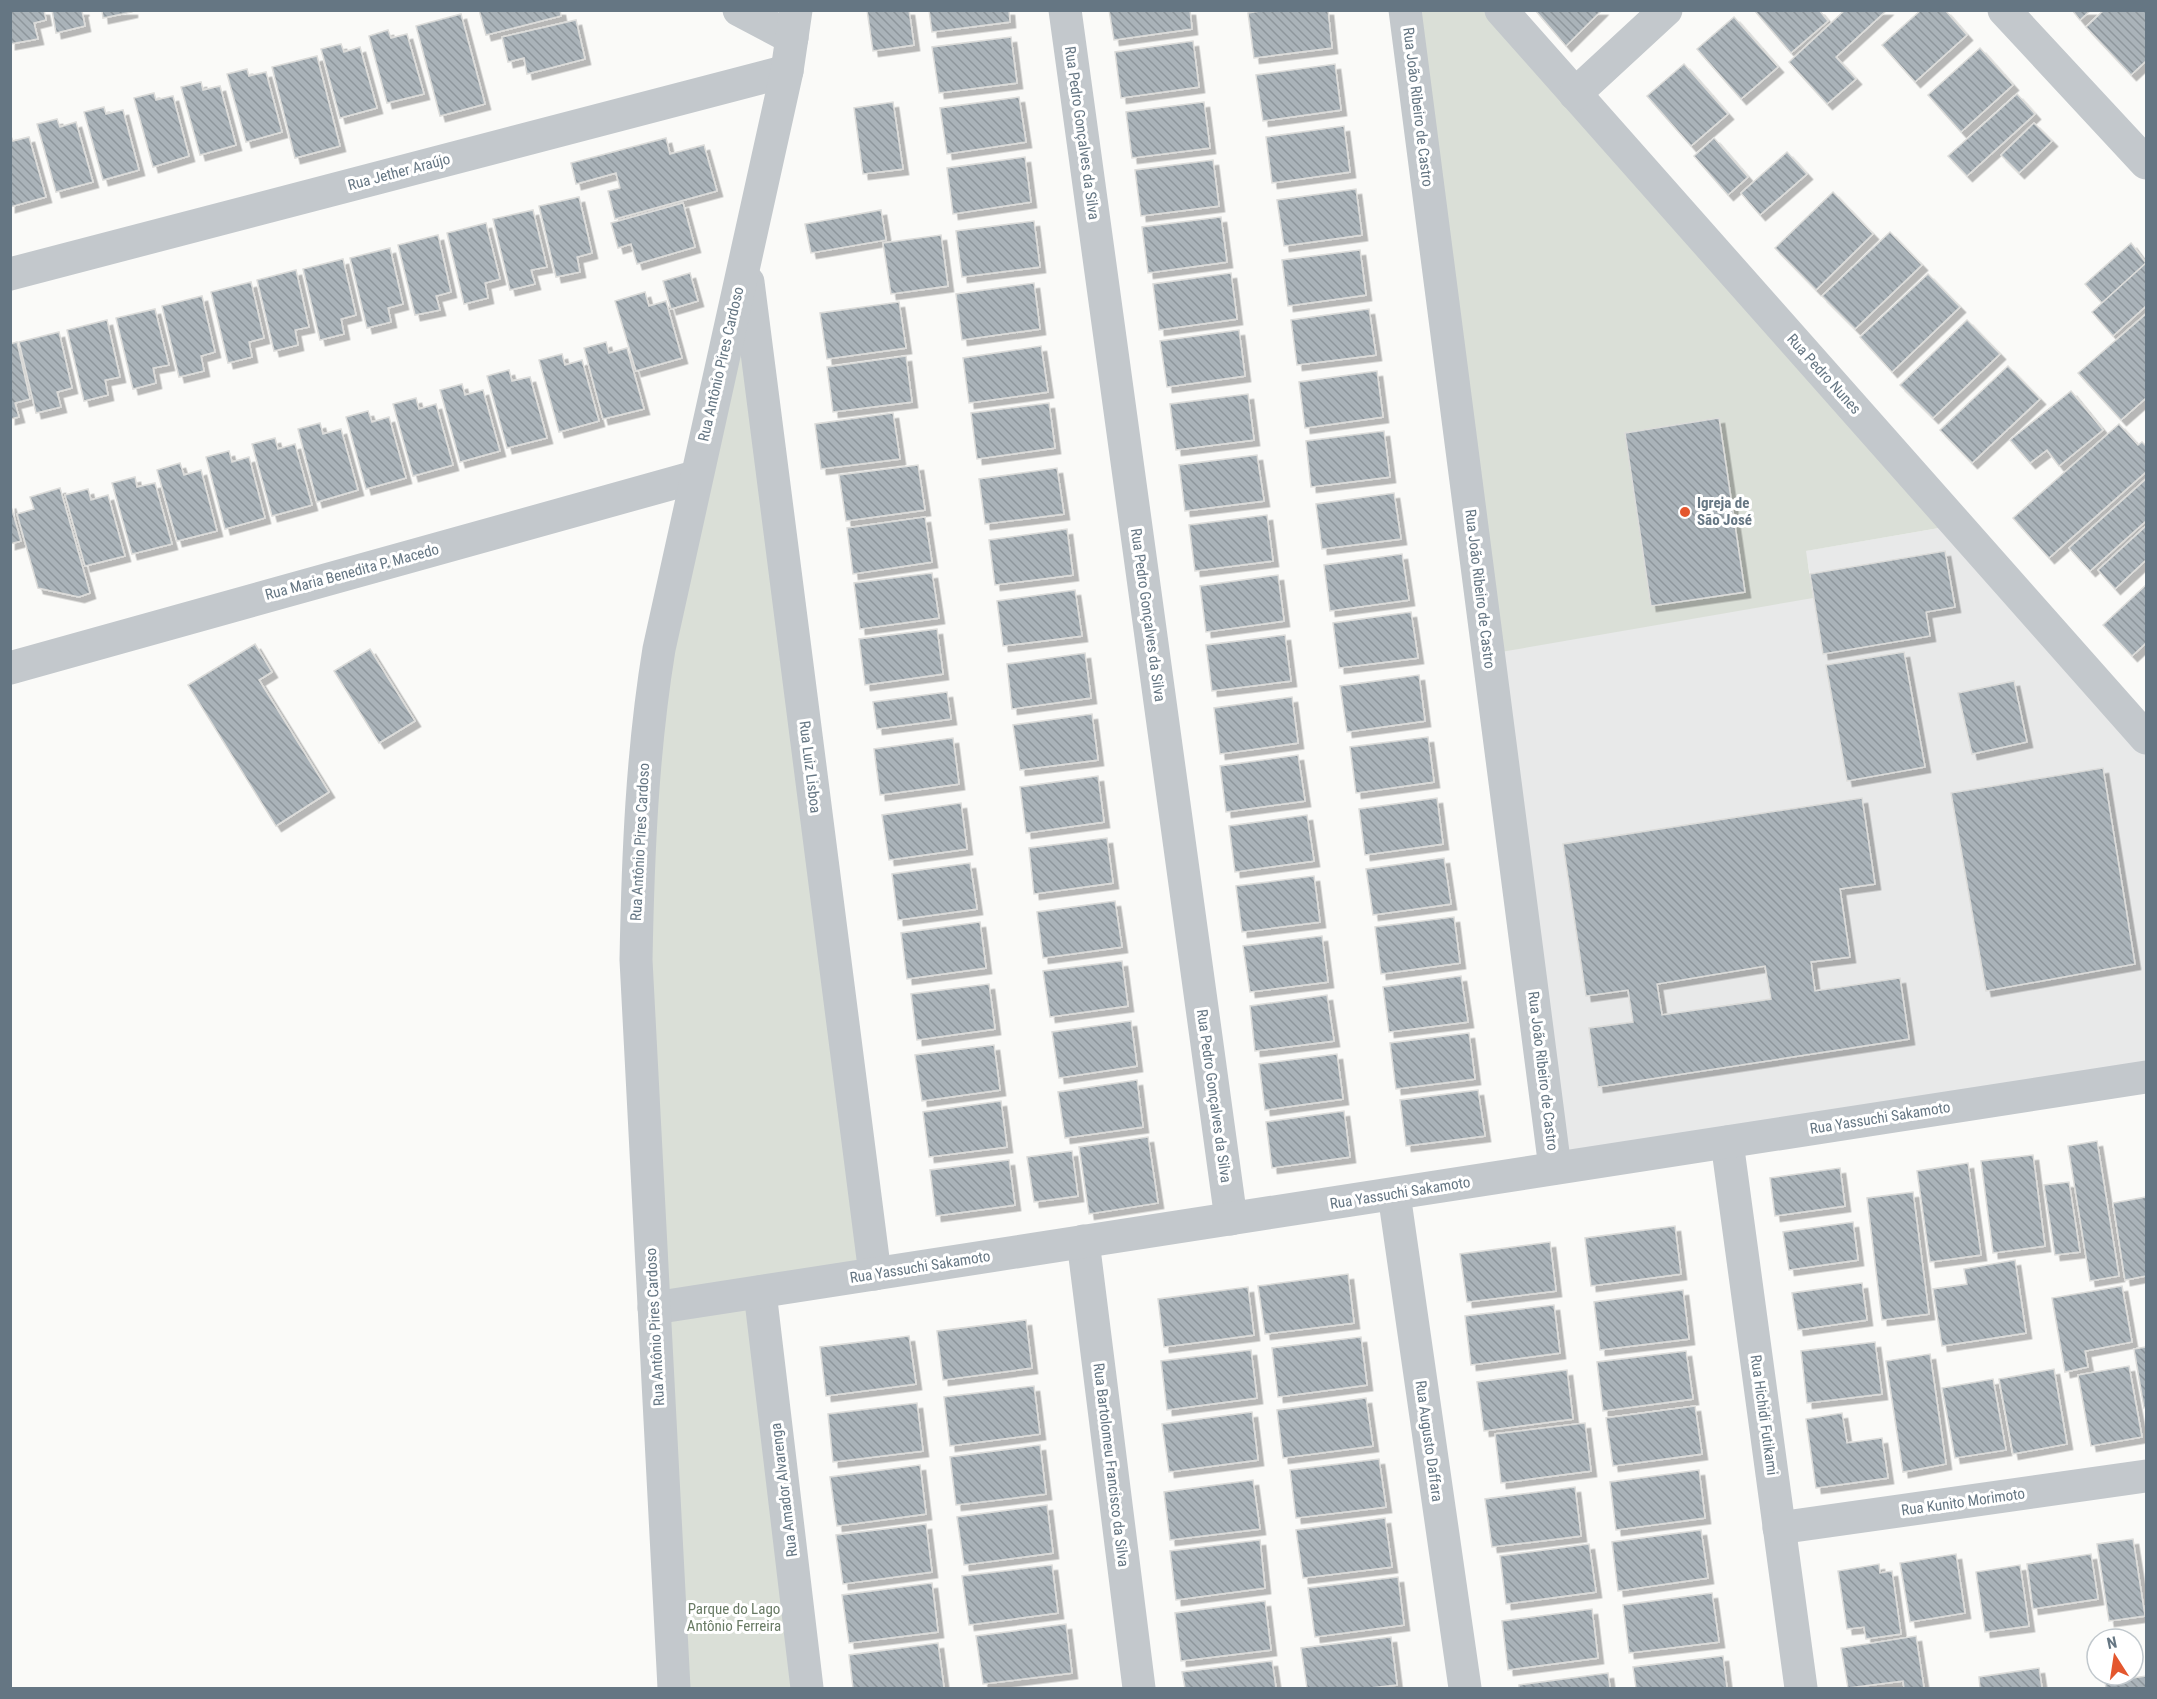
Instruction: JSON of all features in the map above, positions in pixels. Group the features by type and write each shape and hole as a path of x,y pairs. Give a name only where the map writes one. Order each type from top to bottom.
{"street":[{"path":"739,10 794,24"},
{"name":"Rua Pedro Gonçalves da Silva","path":"1065,10 1231,1219"},
{"name":"Rua João Ribeiro de Castro","path":"1405,10 1555,1168"},
{"name":"Rua Pedro Nunes","path":"1501,10 2146,738"},
{"path":"1575,94 1666,10"},
{"path":"2004,10 2146,163"},
{"name":"Rua Antônio Pires Cardoso","path":"674,1689 636,960 638,855 645,738 656,666 695,477 746,260 787,71 794,24"},
{"name":"Rua Jether Araújo","path":"10,274 787,71"},
{"name":"Rua Luiz Lisboa","path":"746,260 875,1274"},
{"name":"Rua Maria Benedita P. Macedo","path":"10,668 695,477"},
{"name":"Rua Yassuchi Sakamoto","path":"654,1308 2146,1077"},
{"name":"Rua Hichidi Futikami","path":"1727,1142 1801,1689"},
{"name":"Rua Augusto Daffara","path":"1394,1194 1465,1689"},
{"name":"Rua Bartolomeu Francisco da Silva","path":"1083,1242 1138,1689"},
{"name":"Rua Amador Alvarenga","path":"760,1292 807,1689"},
{"name":"Rua Kunito Morimoto","path":"1779,1528 2146,1476"}],"shaded area":[{"path":"1939,528 2146,745 2146,1077 1555,1168 1489,654 1810,574 1805,551"}],"green space":[{"path":"1415,11 1485,11 1939,528 1806,551 1813,598 1501,652"},
{"name":"Parque do Lago Antônio Ferreira","path":"750,298 875,1274 760,1292 808,1688 674,1688 643,770"}],"building":[{"path":"10,10 44,10 46,20 34,23 38,39 10,44"},
{"path":"52,10 84,10 82,11 85,26 56,33"},
{"path":"102,10 132,10 132,12 103,18"},
{"path":"479,10 560,10 561,16 486,35"},
{"path":"867,10 909,10 914,45 873,51"},
{"path":"929,10 1009,10 1010,22 932,32"},
{"path":"1109,10 1190,10 1192,29 1114,40"},
{"path":"1266,10 1328,10 1332,48 1254,58 1248,13"},
{"path":"1535,10 1602,10 1566,46"},
{"path":"1754,10 1819,10 1828,21 1791,53"},
{"path":"1845,10 1887,10 1836,57 1856,79 1827,104 1789,62"},
{"path":"1921,10 1945,10 1967,35 1915,82 1882,45"},
{"path":"2072,10 2091,10 2080,20"},
{"path":"2104,10 2146,10 2146,61 2131,75 2086,27"},
{"path":"461,14 485,104 440,116 416,26"},
{"path":"1734,17 1778,67 1741,99 1697,49"},
{"path":"576,20 585,59 527,74 524,58 508,62 502,37"},
{"path":"388,30 391,38 407,34 424,94 387,103 369,36"},
{"path":"1011,37 1017,83 939,93 932,47"},
{"path":"1193,41 1199,87 1121,98 1115,52"},
{"path":"341,44 344,52 360,47 377,108 340,118 321,49"},
{"path":"1980,48 2013,85 1961,132 1928,95"},
{"path":"317,56 340,146 295,158 272,67"},
{"path":"1335,64 1341,110 1263,121 1256,75"},
{"path":"1684,64 1728,114 1691,146 1647,96"},
{"path":"247,69 249,76 266,72 282,132 246,142 227,74"},
{"path":"201,82 203,90 220,86 236,145 200,155 181,87"},
{"path":"154,93 156,100 173,96 189,156 153,167 134,98"},
{"path":"2017,94 2035,114 1967,176 1948,156"},
{"path":"1019,97 1026,142 947,154 940,108"},
{"path":"893,102 903,169 863,174 854,108"},
{"path":"1204,102 1210,148 1132,158 1126,112"},
{"path":"104,107 106,114 123,110 139,170 103,180 84,112"},
{"path":"57,119 60,127 76,122 93,182 56,192 37,124"},
{"path":"2034,123 2052,141 2019,173 2001,155"},
{"path":"1344,126 1350,172 1272,183 1266,137"},
{"path":"10,134 13,141 29,137 46,197 10,207"},
{"path":"666,138 670,154 704,145 717,191 615,219 608,191 620,188 616,173 576,184 571,163"},
{"path":"1714,138 1748,177 1728,195 1694,156"},
{"path":"1787,152 1807,174 1760,215 1741,193"},
{"path":"1025,157 1031,202 953,214 947,168"},
{"path":"1213,160 1219,206 1141,216 1135,170"},
{"path":"1356,189 1362,235 1284,246 1277,200"},
{"path":"1833,192 1873,234 1816,290 1775,248"},
{"path":"579,197 592,253 577,257 580,272 556,277 539,206"},
{"path":"683,203 695,247 637,264 631,244 618,248 611,223"},
{"path":"533,210 547,267 531,270 535,284 510,290 493,219"},
{"path":"881,210 886,240 811,253 805,224"},
{"path":"1221,217 1227,262 1148,273 1142,227"},
{"path":"1034,221 1040,267 962,277 956,231"},
{"path":"486,223 500,279 485,283 488,298 464,304 447,233"},
{"path":"1890,232 1922,265 1855,329 1822,296"},
{"path":"438,235 451,292 436,296 440,310 415,315 398,245"},
{"path":"941,235 948,286 891,294 883,243"},
{"path":"2131,243 2146,263 2102,303 2085,284"},
{"path":"390,248 403,304 388,308 391,322 367,328 350,258"},
{"path":"1360,250 1366,295 1288,306 1282,260"},
{"path":"343,259 356,315 341,319 344,334 320,340 303,269"},
{"path":"2146,263 2146,306 2113,336 2092,312"},
{"path":"296,270 309,327 295,330 298,345 274,351 257,280"},
{"path":"690,273 698,301 671,309 663,281"},
{"path":"1231,273 1237,319 1159,330 1153,284"},
{"path":"1928,274 1960,307 1892,372 1860,337"},
{"path":"251,282 264,338 249,342 252,357 228,363 211,292"},
{"path":"1034,283 1040,329 962,340 956,294"},
{"path":"645,292 649,306 666,301 682,358 636,371 615,301"},
{"path":"202,296 215,352 201,356 204,371 179,377 162,306"},
{"path":"899,302 906,348 827,359 820,313"},
{"path":"155,309 169,365 153,368 156,383 133,389 116,318"},
{"path":"1369,309 1376,355 1297,365 1291,320"},
{"path":"2146,314 2146,398 2121,420 2078,373"},
{"path":"107,320 120,377 105,380 108,395 84,401 67,330"},
{"path":"1967,320 2000,354 1933,418 1900,385"},
{"path":"1239,330 1245,376 1167,387 1160,341"},
{"path":"59,332 72,388 57,392 61,407 36,413 19,342"},
{"path":"17,342 30,399 15,403 19,417 10,419 10,344"},
{"path":"606,342 609,353 627,348 644,409 603,419 584,348"},
{"path":"1041,346 1048,392 969,403 963,358"},
{"path":"562,354 565,365 582,360 599,421 559,432 539,360"},
{"path":"906,356 912,402 833,412 827,367"},
{"path":"2008,366 2040,399 1972,463 1940,430"},
{"path":"509,370 512,381 530,377 547,438 507,448 487,376"},
{"path":"1377,371 1383,417 1305,428 1299,382"},
{"path":"462,384 465,395 483,390 500,451 460,462 440,390"},
{"path":"2071,391 2103,430 2059,466 2047,450 2030,463 2010,440"},
{"path":"1248,394 1254,440 1176,450 1170,404"},
{"path":"416,398 419,409 436,404 453,465 413,476 393,404"},
{"path":"1049,403 1055,448 977,459 971,413"},
{"path":"368,411 372,422 389,417 406,478 366,489 346,417"},
{"path":"893,413 900,459 821,469 815,424"},
{"name":"Igreja de São José","path":"1719,418 1745,592 1651,606 1625,433"},
{"path":"320,423 323,434 341,429 358,490 317,502 298,429"},
{"path":"2119,424 2138,445 2142,442 2146,446 2146,472 2049,558 2013,518"},
{"path":"1384,431 1390,477 1311,487 1306,441"},
{"path":"275,438 278,449 295,444 312,505 272,516 252,444"},
{"path":"229,451 232,462 249,457 265,518 225,529 206,457"},
{"path":"1257,455 1264,501 1185,511 1179,465"},
{"path":"180,463 184,475 201,470 217,531 177,541 157,470"},
{"path":"918,465 925,510 846,521 839,475"},
{"path":"1057,468 1064,514 985,524 979,479"},
{"path":"135,477 137,487 155,483 172,544 132,554 112,483"},
{"path":"2146,479 2146,521 2090,571 2069,548"},
{"path":"60,488 90,593 79,597 38,588 17,514 34,509 30,497"},
{"path":"88,489 91,500 108,495 125,556 85,566 65,495"},
{"path":"1394,493 1401,539 1322,549 1316,504"},
{"path":"10,503 21,541 10,544"},
{"path":"1267,515 1273,561 1195,571 1189,525"},
{"path":"925,517 932,562 853,574 847,528"},
{"path":"2146,526 2146,560 2115,589 2098,570"},
{"path":"1067,529 1073,575 995,585 989,540"},
{"path":"1945,551 1955,607 1926,612 1930,636 1823,654 1810,574"},
{"path":"1402,554 1409,600 1330,611 1324,565"},
{"path":"932,573 939,618 860,629 854,583"},
{"path":"1278,575 1284,621 1206,632 1200,586"},
{"path":"2146,585 2146,643 2132,656 2103,625"},
{"path":"1075,590 1082,636 1003,646 997,601"},
{"path":"1411,612 1418,658 1339,668 1333,623"},
{"path":"937,629 943,674 865,685 859,639"},
{"path":"1285,635 1291,681 1212,691 1206,645"},
{"path":"255,644 272,672 259,680 329,792 276,826 188,685"},
{"path":"370,649 415,721 379,743 334,671"},
{"path":"1904,652 1925,767 1847,781 1826,665"},
{"path":"1085,653 1091,698 1012,709 1007,664"},
{"path":"1419,675 1425,721 1347,732 1340,686"},
{"path":"2014,681 2027,742 1972,754 1958,693"},
{"path":"947,692 951,719 877,729 873,702"},
{"path":"1292,697 1298,743 1220,754 1214,708"},
{"path":"1092,714 1098,760 1020,770 1013,725"},
{"path":"1428,737 1434,782 1356,793 1350,747"},
{"path":"953,738 959,784 880,795 874,749"},
{"path":"1298,755 1305,801 1226,812 1220,766"},
{"path":"2103,768 2135,964 1986,991 1951,793"},
{"path":"1098,776 1104,822 1026,833 1020,787"},
{"path":"1437,798 1443,844 1365,855 1359,809"},
{"path":"1862,798 1875,884 1840,889 1850,957 1811,962 1815,991 1900,978 1909,1039 1598,1087 1589,1028 1633,1022 1628,990 1586,996 1563,844","holes":["1765,966 1771,999 1662,1015 1657,984"]},
{"path":"961,803 967,849 889,860 882,815"},
{"path":"1307,815 1314,861 1235,872 1229,826"},
{"path":"1107,838 1113,883 1034,894 1029,848"},
{"path":"1444,858 1451,904 1373,915 1366,869"},
{"path":"970,863 977,909 898,920 892,874"},
{"path":"1314,876 1320,922 1242,932 1236,886"},
{"path":"1115,901 1122,947 1043,958 1037,912"},
{"path":"1454,917 1460,963 1381,974 1375,927"},
{"path":"980,922 986,968 907,979 901,933"},
{"path":"1322,936 1328,982 1250,992 1243,946"},
{"path":"1122,961 1128,1006 1050,1017 1043,971"},
{"path":"1461,976 1468,1022 1389,1032 1383,987"},
{"path":"989,984 995,1029 917,1040 911,994"},
{"path":"1327,995 1334,1041 1255,1051 1250,1006"},
{"path":"1131,1021 1137,1066 1059,1078 1052,1032"},
{"path":"1469,1033 1475,1079 1396,1089 1390,1043"},
{"path":"994,1045 1000,1090 922,1101 915,1055"},
{"path":"1337,1054 1343,1099 1265,1110 1259,1064"},
{"path":"1137,1080 1143,1127 1065,1138 1058,1092"},
{"path":"1478,1090 1485,1136 1406,1146 1400,1100"},
{"path":"1001,1101 1007,1147 929,1157 923,1112"},
{"path":"1344,1111 1350,1157 1272,1168 1266,1122"},
{"path":"1148,1137 1158,1203 1089,1214 1079,1147"},
{"path":"2097,1141 2119,1276 2090,1281 2068,1146"},
{"path":"1072,1151 1078,1196 1034,1202 1027,1157"},
{"path":"2033,1155 2045,1246 1993,1253 1981,1161"},
{"path":"1009,1160 1015,1205 936,1216 930,1170"},
{"path":"1968,1163 1981,1255 1930,1262 1917,1171"},
{"path":"1840,1168 1845,1206 1775,1216 1770,1178"},
{"path":"2069,1182 2080,1252 2055,1255 2044,1185"},
{"path":"1913,1192 1929,1314 1882,1320 1867,1198"},
{"path":"2146,1197 2146,1276 2125,1280 2113,1203"},
{"path":"1853,1222 1858,1260 1789,1270 1783,1232"},
{"path":"1675,1226 1681,1274 1591,1286 1585,1238"},
{"path":"1550,1242 1556,1291 1467,1302 1460,1254"},
{"path":"2015,1260 2026,1333 1942,1346 1933,1289 1967,1284 1964,1269"},
{"path":"1348,1274 1354,1323 1265,1334 1258,1286"},
{"path":"1862,1283 1867,1320 1798,1330 1792,1293"},
{"path":"2122,1286 2132,1342 2085,1351 2088,1367 2065,1372 2052,1298"},
{"path":"1248,1287 1254,1335 1164,1347 1158,1299"},
{"path":"1683,1290 1689,1339 1600,1350 1594,1302"},
{"path":"1554,1305 1560,1353 1471,1365 1465,1316"},
{"path":"1026,1320 1032,1368 943,1380 937,1331"},
{"path":"909,1336 916,1384 826,1396 820,1347"},
{"path":"1361,1337 1367,1385 1278,1397 1272,1348"},
{"path":"1875,1342 1882,1394 1807,1403 1801,1351"},
{"path":"2146,1347 2146,1407 2144,1408 2134,1349"},
{"path":"1251,1350 1257,1398 1167,1410 1161,1361"},
{"path":"1686,1351 1693,1399 1603,1411 1597,1362"},
{"path":"1930,1354 1946,1464 1903,1472 1886,1361"},
{"path":"2129,1366 2142,1437 2091,1446 2078,1375"},
{"path":"2054,1369 2067,1444 2013,1454 1999,1379"},
{"path":"1567,1370 1573,1419 1484,1431 1477,1382"},
{"path":"1993,1379 2006,1450 1955,1458 1942,1388"},
{"path":"1034,1386 1040,1434 950,1446 944,1397"},
{"path":"1366,1398 1373,1446 1283,1458 1277,1410"},
{"path":"917,1403 923,1451 833,1462 828,1414"},
{"path":"1695,1406 1702,1454 1613,1466 1606,1418"},
{"path":"1252,1412 1258,1460 1169,1472 1162,1424"},
{"path":"1842,1413 1847,1443 1882,1438 1888,1478 1816,1488 1806,1419"},
{"path":"1585,1423 1591,1471 1501,1483 1495,1434"},
{"path":"1040,1445 1046,1494 956,1505 950,1457"},
{"path":"1379,1459 1386,1507 1296,1518 1290,1470"},
{"path":"920,1465 926,1514 837,1526 830,1477"},
{"path":"1699,1470 1705,1518 1616,1530 1610,1482"},
{"path":"1253,1480 1260,1529 1170,1540 1164,1492"},
{"path":"1575,1487 1581,1536 1492,1547 1485,1499"},
{"path":"1047,1505 1053,1553 964,1565 957,1517"},
{"path":"1385,1518 1392,1567 1303,1578 1296,1530"},
{"path":"926,1524 932,1572 843,1584 836,1535"},
{"path":"1701,1530 1708,1578 1618,1591 1612,1542"},
{"path":"2133,1539 2145,1616 2109,1621 2097,1544"},
{"path":"1260,1540 1265,1588 1176,1600 1170,1551"},
{"path":"1589,1544 1596,1592 1506,1604 1500,1556"},
{"path":"1956,1554 1965,1613 1910,1622 1900,1563"},
{"path":"2091,1554 2098,1599 2033,1609 2027,1564"},
{"path":"1879,1564 1880,1573 1892,1571 1901,1634 1866,1639 1864,1627 1847,1629 1838,1571"},
{"path":"1052,1565 1058,1613 969,1625 962,1576"},
{"path":"2020,1565 2029,1626 1985,1632 1976,1572"},
{"path":"1398,1577 1404,1625 1315,1637 1308,1588"},
{"path":"932,1583 938,1632 849,1643 842,1595"},
{"path":"1712,1593 1719,1642 1629,1653 1623,1605"},
{"path":"1265,1601 1271,1650 1181,1661 1175,1613"},
{"path":"1592,1609 1598,1658 1508,1670 1502,1621"},
{"path":"1066,1624 1072,1673 983,1684 976,1636"},
{"path":"1916,1636 1924,1688 1904,1688 1903,1681 1848,1688 1841,1648"},
{"path":"1391,1637 1397,1685 1370,1688 1307,1688 1301,1648"},
{"path":"938,1643 944,1688 853,1688 849,1655"},
{"path":"1723,1656 1727,1688 1636,1688 1633,1667"},
{"path":"1272,1661 1276,1688 1185,1688 1182,1672"},
{"path":"2039,1668 2042,1688 1980,1688 1979,1677"},
{"path":"1608,1673 1610,1688 1519,1688 1519,1685"},
{"path":"2145,1676 2146,1688 2106,1688 2145,1687"}],"place":[{"name":"Igreja de São José","path":"1685,512"}]}
